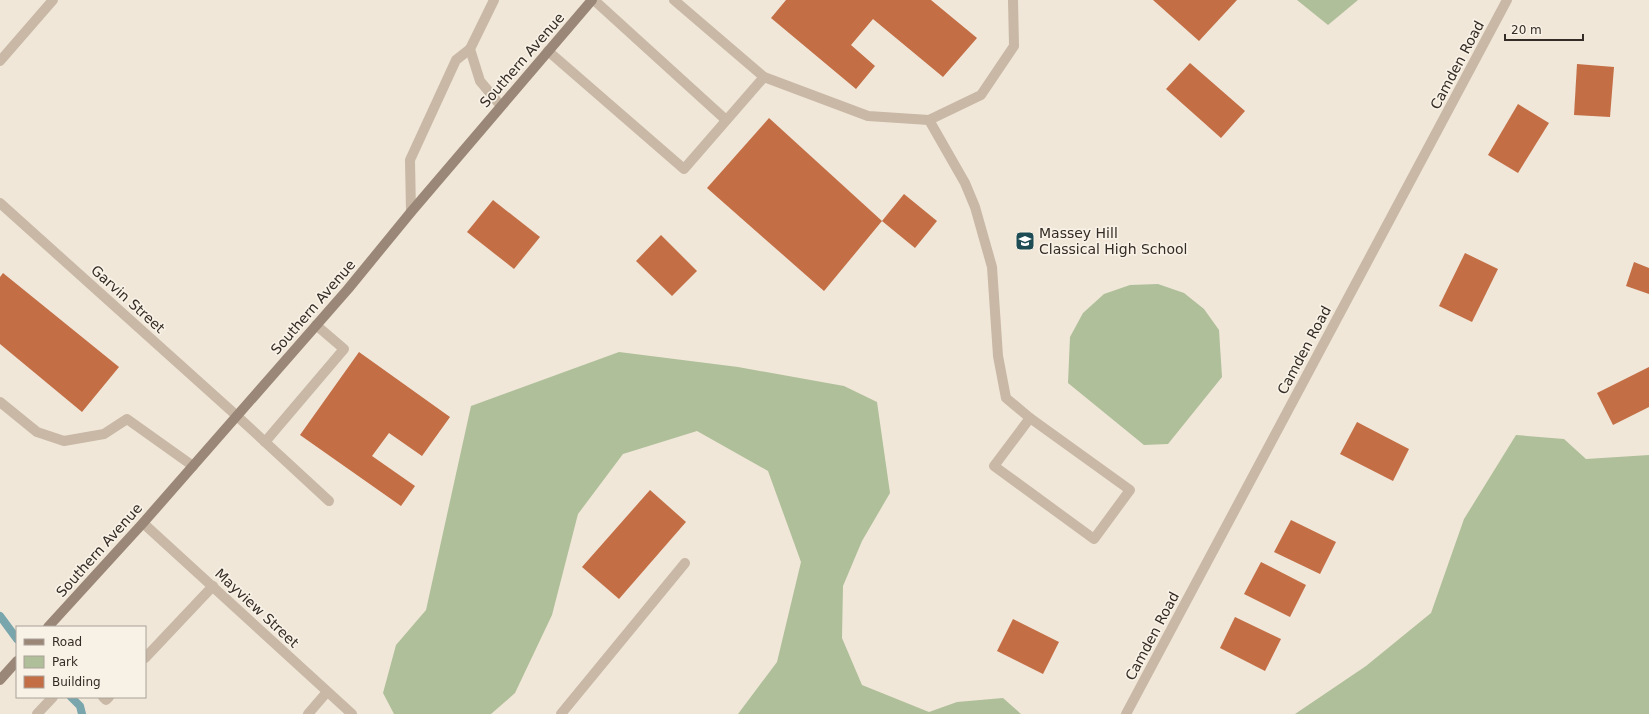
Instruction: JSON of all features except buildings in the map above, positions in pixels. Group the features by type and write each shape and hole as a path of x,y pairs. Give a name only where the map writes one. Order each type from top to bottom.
{"main road":[{"name":"Southern Avenue","path":"49,626 143,523 237,416 593,0"},
{"path":"0,680 16,663"}],"street":[{"path":"0,61 53,0"},
{"path":"411,212 410,160 456,60 470,50 494,0"},
{"path":"593,0 726,120"},
{"path":"674,0 764,78 868,116 929,120 981,95 1014,46 1014,0"},
{"name":"Camden Road","path":"1126,714 1507,0"},
{"path":"470,50 480,81 501,106"},
{"path":"548,51 684,169 764,78"},
{"path":"929,120 965,183 975,207 992,268 998,356 1006,398 1030,418 1130,490 1094,539 994,466 1030,418"},
{"name":"Garvin Street","path":"0,203 237,416 329,501"},
{"path":"265,442 344,349 316,325"},
{"path":"0,402 37,432 64,441 104,434 127,419 193,466"},
{"name":"Mayview Street","path":"143,523 352,714"},
{"path":"561,714 684,563"},
{"path":"146,657 213,586"},
{"path":"308,714 327,692"},
{"path":"37,714 52,698"}],"green space":[{"path":"1297,0 1358,0 1328,25"},
{"path":"1158,284 1184,293 1204,309 1219,330 1222,377 1168,444 1144,445 1068,383 1070,337 1083,313 1104,294 1130,285"},
{"path":"619,352 738,367 844,386 877,402 890,493 862,541 843,586 842,638 862,685 929,712 957,702 1003,698 1021,714 738,714 777,662 801,562 768,471 697,431 623,454 578,514 552,615 515,693 491,714 394,714 383,693 396,645 426,610 471,406"},
{"path":"1516,435 1564,439 1586,459 1649,455 1649,714 1295,714 1366,666 1431,613 1464,519"}],"waterway":[{"path":"0,616 16,638"},
{"path":"72,698 80,706 82,714"}],"place":[{"name":"Massey Hill Classical High School","path":"1025,241"}]}
